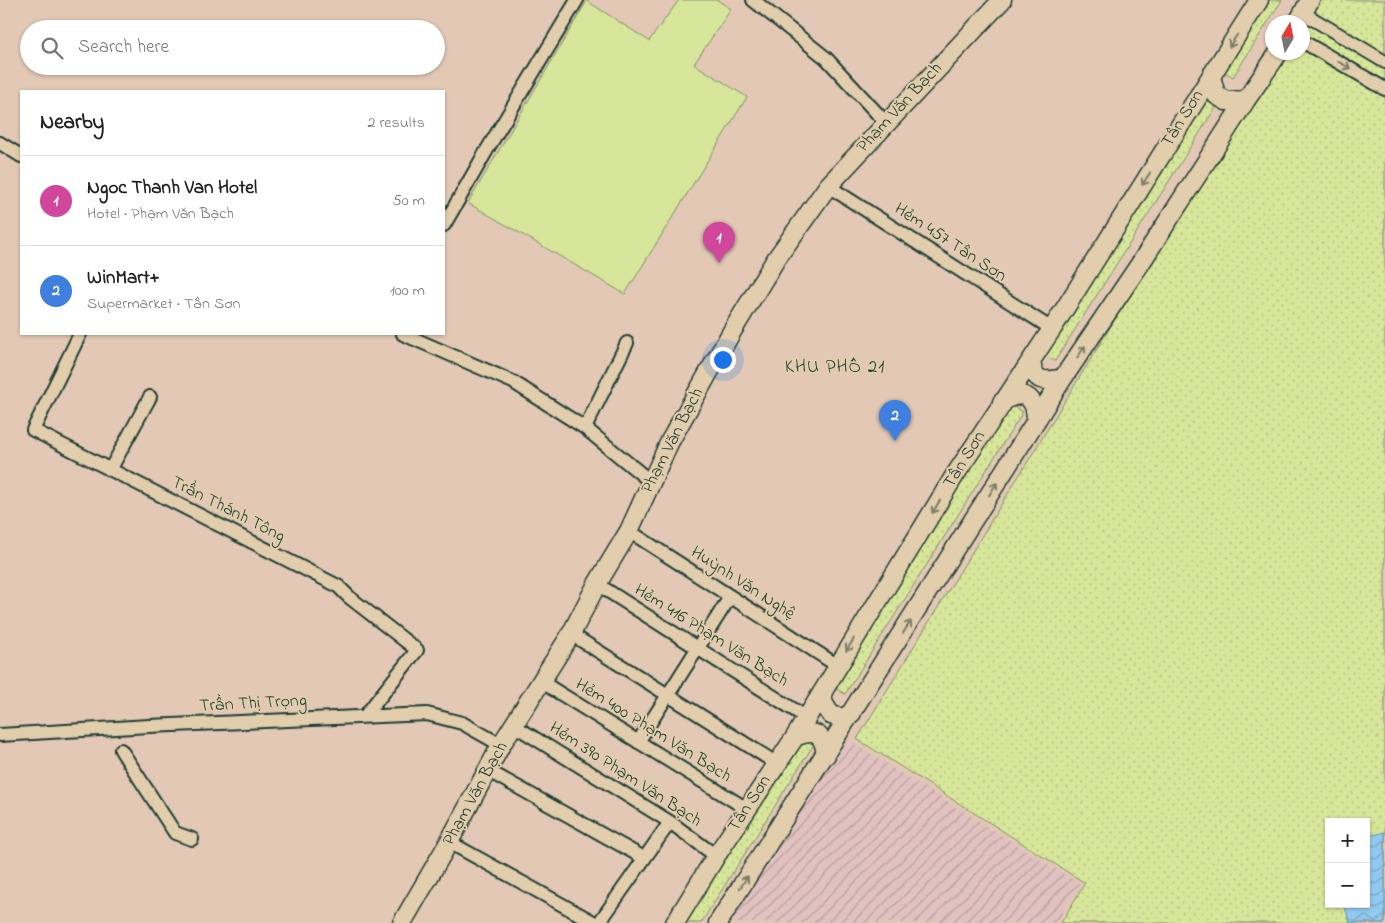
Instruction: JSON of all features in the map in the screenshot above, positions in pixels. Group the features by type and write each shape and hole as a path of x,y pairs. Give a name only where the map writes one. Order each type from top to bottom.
{"street":[{"path":"445,224 488,148 577,0"},
{"path":"753,0 826,58 886,122"},
{"name":"Phạm Văn Bạch","path":"402,923 449,842 501,745 515,726 540,681 571,634 597,584 629,531 670,442 731,333 776,260 828,186 1002,0"},
{"name":"Tân Sơn","path":"675,923 716,856 807,718 955,475 1052,329 1259,0"},
{"path":"1304,12 1384,62 1371,80"},
{"path":"1310,46 1385,89"},
{"path":"718,923 1036,421 1274,60"},
{"path":"1212,74 1216,95 1226,101 1246,100"},
{"path":"0,143 20,155"},
{"name":"Hẻm 457 Tân Sơn","path":"828,186 1052,329"},
{"name":"Trần Thánh Tông","path":"80,335 33,430 338,586 349,597 417,650 366,716"},
{"path":"405,335 513,382 585,428 650,482"},
{"path":"585,428 627,343"},
{"path":"1031,361 1032,371 1037,378 1048,382 1064,378"},
{"path":"1002,402 1011,396 1019,395 1029,398 1036,409 1036,421"},
{"path":"110,470 150,397"},
{"name":"Huỳnh Văn Nghệ","path":"629,531 838,666"},
{"name":"Hẻm 416 Phạm Văn Bạch","path":"597,584 807,718"},
{"path":"638,742 730,596"},
{"path":"571,634 776,763"},
{"name":"Hẻm 400 Phạm Văn Bạch","path":"540,681 747,810"},
{"path":"822,693 824,704 831,715 842,718 852,713"},
{"name":"Trần Thị Trọng","path":"0,734 427,714 462,723 501,745"},
{"name":"Hẻm 390 Phạm Văn Bạch","path":"515,726 670,822 716,856"},
{"path":"795,737 808,732 817,734 824,741 826,755"},
{"path":"121,750 175,833 192,839"},
{"path":"487,770 644,858"},
{"path":"599,923 670,822"},
{"path":"449,842 595,923"}],"shaded area":[{"path":"845,738 1080,884 1056,923 729,923"}],"green space":[{"path":"679,0 717,0 731,9 694,64 747,97 625,294 468,203 587,1 649,41"},
{"path":"1259,0 1282,0 1272,15 1265,15 1265,27 1233,77 1217,67"},
{"path":"1311,0 1385,0 1385,923 1061,923 1085,883 857,739 1275,60 1310,60 1310,15 1305,15"},
{"path":"1197,95 1216,107 1055,361 1034,349"},
{"path":"1002,400 1023,412 845,694 827,683"},
{"path":"795,734 814,744 701,923 675,923"}],"water":[{"path":"1385,832 1385,923 1350,923 1345,908 1370,908 1370,839 1373,835"}],"place":[{"name":"Ngoc Thanh Van Hotel","path":"719,263"},
{"name":"WinMart+","path":"895,441"}],"district":[{"name":"KHU PHỐ 21","path":"835,367"}]}
